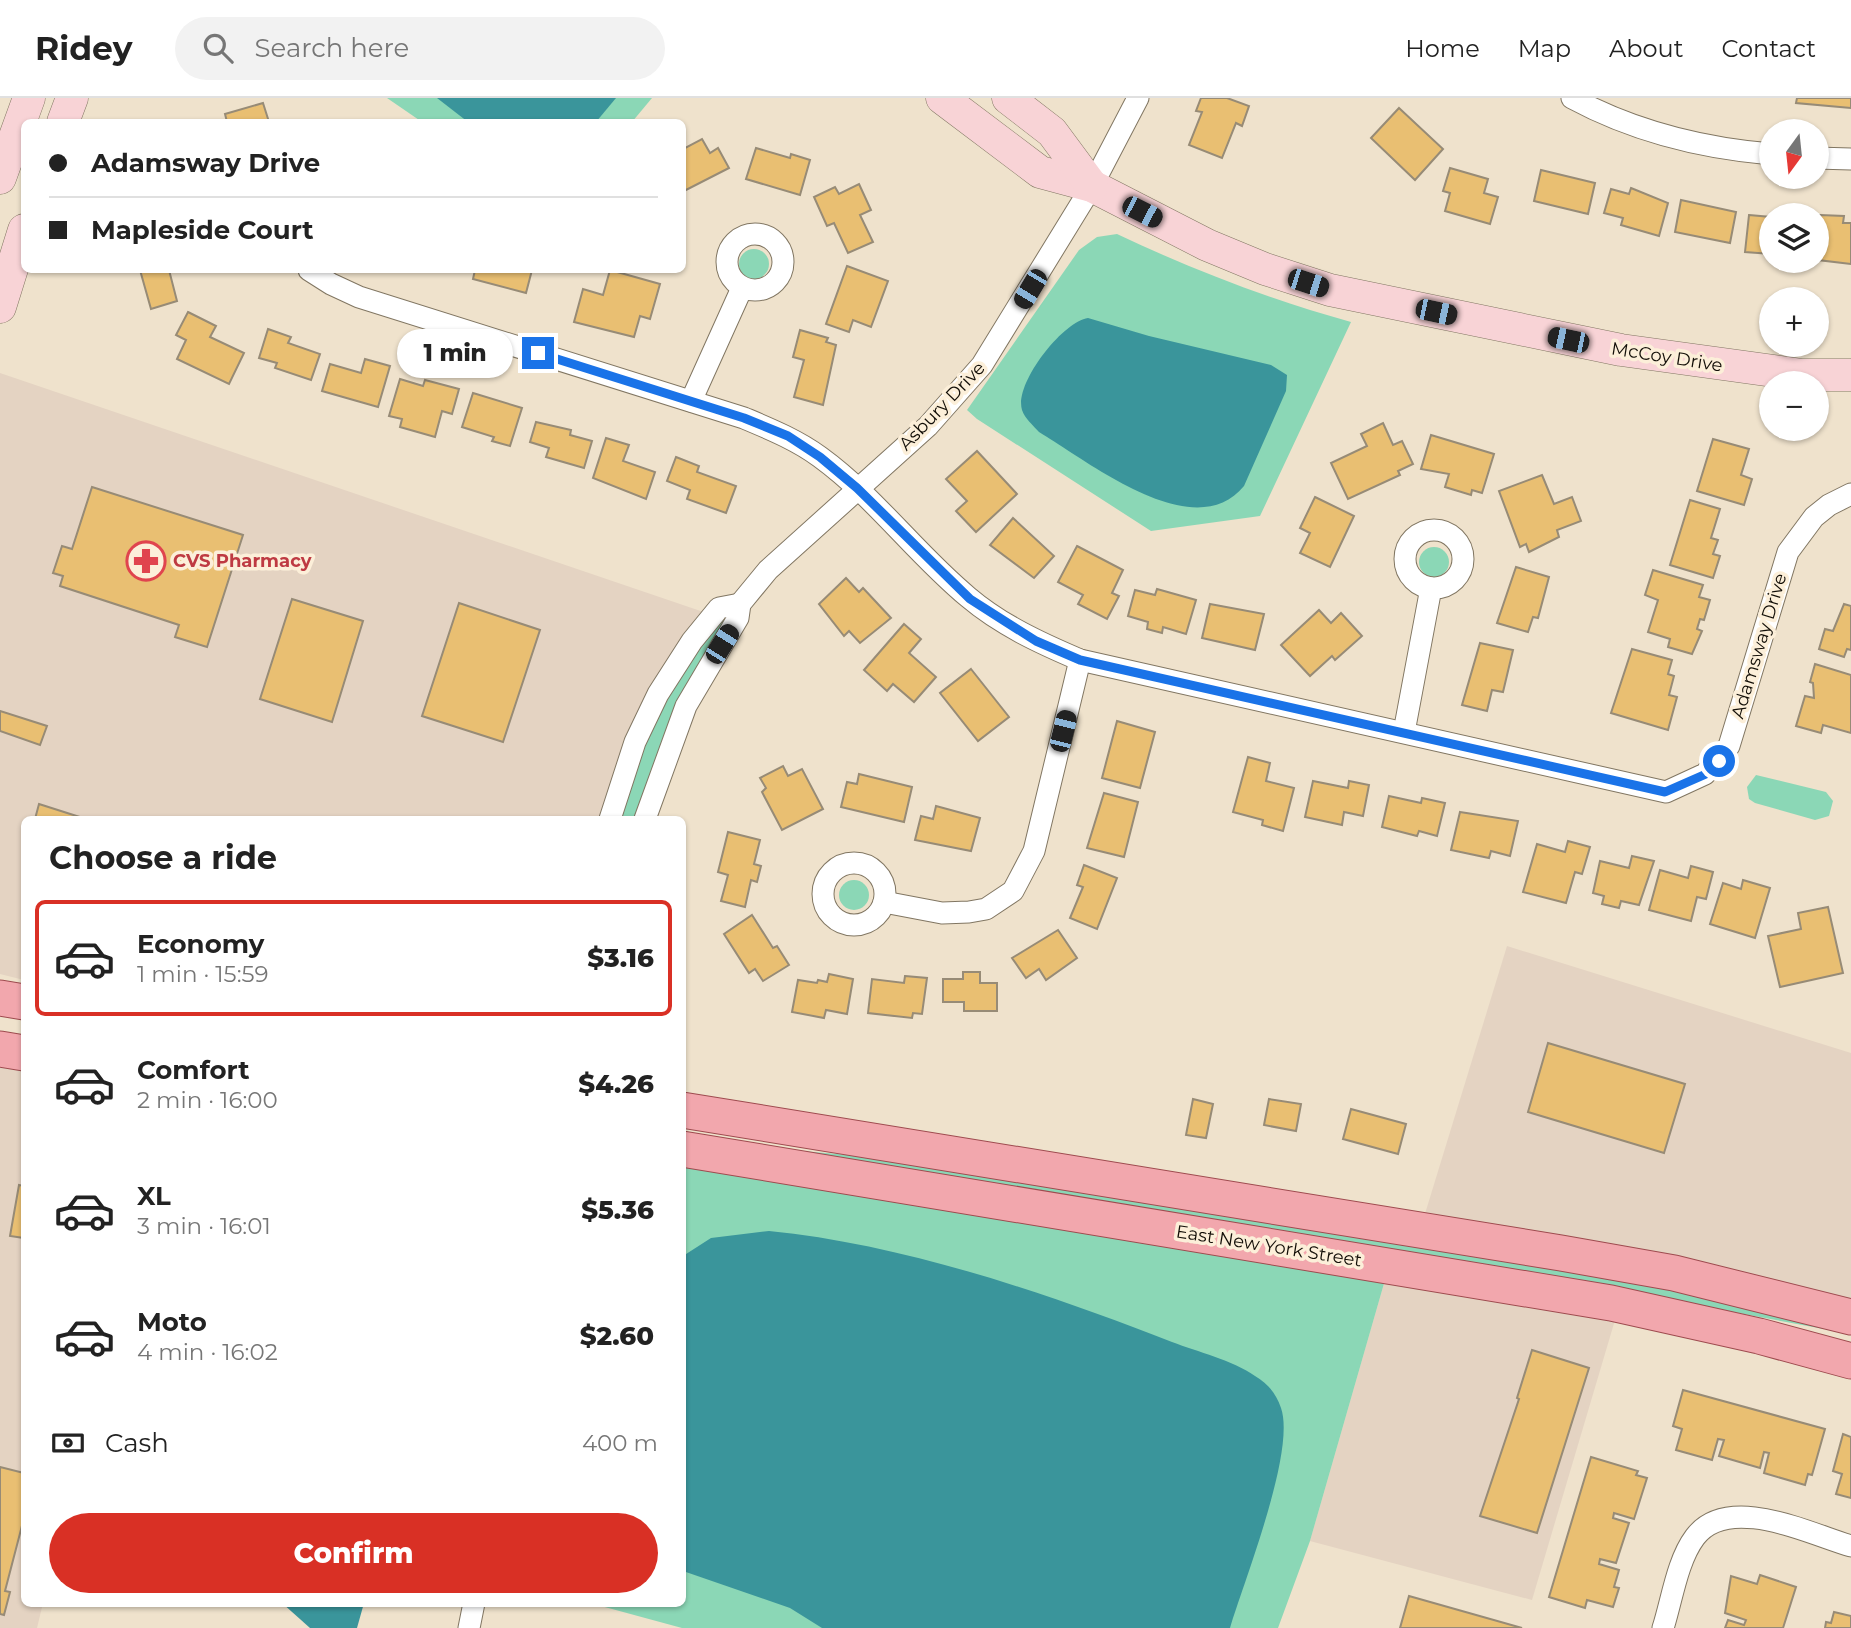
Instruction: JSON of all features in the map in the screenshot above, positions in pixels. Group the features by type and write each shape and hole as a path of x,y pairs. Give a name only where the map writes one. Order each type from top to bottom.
{"main road":[{"path":"0,999 21,1002"},
{"path":"0,1049 21,1052"},
{"path":"686,1111 1674,1273 1851,1317"},
{"name":"East New York Street","path":"686,1150 1611,1304 1759,1336 1851,1361"}],"street":[{"path":"21,119 29,98"},
{"path":"64,119 72,98"},
{"name":"McCoy Drive","path":"942,98 1040,172 1092,186 1207,245 1265,270 1330,290 1621,351 1802,375 1851,375"},
{"name":"McCoy Drive","path":"1008,98 1052,132 1092,186"},
{"name":"Asbury Drive","path":"646,816 686,706 738,618 740,604 768,570 928,426 982,365 1092,186 1138,98"},
{"path":"1572,98 1607,117 1655,134 1692,143 1759,152"},
{"path":"0,178 21,120"},
{"path":"1829,158 1851,159"},
{"path":"0,307 21,240"},
{"path":"315,273 359,297 691,401 788,436 820,457 857,488 970,599 1026,635 1080,660 1404,732 1431,589"},
{"path":"691,401 742,288"},
{"name":"Adamsway Drive","path":"1404,732 1665,792 1706,774 1729,746 1788,552 1814,517 1829,505 1851,494"},
{"name":"Asbury Drive","path":"611,816 635,742 658,694 692,641 719,608 740,604"},
{"path":"884,902 942,913 969,912 986,909 1013,891 1034,851 1080,660"},
{"path":"1663,1628 1685,1558 1696,1536 1715,1522 1733,1516 1751,1516 1851,1546"},
{"path":"469,1628 473,1607"}],"shaded area":[{"path":"0,373 730,621 638,816 21,816 21,979 0,974"},
{"path":"1507,946 1851,1053 1851,1312 1424,1217"},
{"path":"0,1065 21,1068 21,1607 42,1607 37,1628 0,1628"},
{"path":"1385,1280 1615,1320 1532,1600 1310,1541"}],"green space":[{"path":"387,98 652,98 634,119 418,119"},
{"path":"1117,234 1232,283 1351,322 1260,516 1151,531 967,410 1079,250 1097,237"},
{"path":"754,249 765,253 769,264 765,275 754,279 743,275 739,264 743,253"},
{"path":"1434,547 1445,551 1449,562 1445,573 1434,577 1423,573 1419,562 1423,551"},
{"path":"734,610 641,816 619,816 644,742 675,680 726,611"},
{"path":"1756,775 1826,792 1833,801 1829,816 1815,820 1755,803 1749,799 1747,787"},
{"path":"854,880 865,884 869,895 865,906 854,910 843,906 839,895 843,884"},
{"path":"790,1150 908,1160 1704,1295 1825,1325 1824,1329 1603,1288"},
{"path":"686,1166 1385,1280 1310,1541 1278,1628 682,1628 605,1607 686,1607"}],"water":[{"path":"437,98 616,98 598,119 464,119"},
{"path":"1088,318 1149,336 1271,365 1287,375 1286,391 1244,486 1223,502 1198,507 1170,503 1141,493 1112,478 1039,432 1022,410 1021,399 1025,385 1042,356 1054,342 1077,322"},
{"path":"769,1231 819,1237 922,1259 1075,1306 1236,1365 1264,1382 1274,1393 1281,1408 1284,1428 1281,1454 1266,1516 1230,1628 822,1628 790,1608 686,1572 686,1254 711,1238"},
{"path":"286,1607 363,1607 357,1628 310,1628"}],"building":[{"path":"1201,98 1227,98 1249,106 1242,126 1236,123 1222,158 1189,145 1202,112 1196,111"},
{"path":"1797,98 1851,98 1851,108 1796,103"},
{"path":"263,103 268,119 226,119 225,114"},
{"path":"1399,108 1443,149 1415,180 1371,138"},
{"path":"702,139 710,153 718,148 729,168 686,190 686,147"},
{"path":"756,148 790,158 791,154 810,160 800,195 746,179"},
{"path":"1450,168 1488,179 1484,193 1498,197 1490,224 1445,211 1450,193 1443,191"},
{"path":"1541,170 1595,183 1588,214 1534,201"},
{"path":"859,184 871,210 860,215 873,242 848,253 834,223 827,226 814,197 835,187 839,194"},
{"path":"1631,188 1668,203 1659,236 1621,225 1623,218 1604,213 1611,189 1629,194"},
{"path":"1681,200 1736,212 1730,243 1675,232"},
{"path":"1749,215 1759,216 1759,253 1745,252"},
{"path":"1829,215 1844,216 1843,223 1851,223 1851,264 1829,261"},
{"path":"847,266 888,281 871,327 853,320 849,332 826,324"},
{"path":"141,273 170,273 177,301 151,309"},
{"path":"474,273 531,273 526,293 473,279"},
{"path":"609,273 621,273 660,284 650,319 640,316 634,337 574,322 583,289 603,295"},
{"path":"188,312 216,326 210,337 244,353 229,384 177,359 186,340 176,335"},
{"path":"268,329 291,337 288,343 320,354 311,380 275,368 277,363 259,358"},
{"path":"800,330 828,338 826,342 836,345 823,405 794,397 804,360 793,357"},
{"path":"365,359 390,366 378,407 322,391 330,364 361,373"},
{"path":"400,379 423,386 425,380 459,389 452,414 442,411 435,437 400,427 402,419 389,416"},
{"path":"473,393 522,408 510,446 492,441 494,437 462,427"},
{"path":"536,422 571,430 570,435 592,441 584,468 546,457 549,448 530,442"},
{"path":"1383,423 1393,445 1402,441 1413,464 1398,471 1400,475 1348,499 1331,463 1367,446 1361,434"},
{"path":"1431,435 1494,454 1482,493 1472,490 1471,495 1445,487 1449,474 1421,469"},
{"path":"606,438 629,445 623,461 655,472 646,499 593,478"},
{"path":"1713,439 1749,449 1741,475 1752,479 1744,505 1697,491"},
{"path":"977,451 1017,494 976,532 956,511 967,501 946,479"},
{"path":"676,457 699,466 697,472 736,486 726,513 687,499 690,490 667,481"},
{"path":"1542,475 1554,504 1572,497 1581,521 1557,530 1559,537 1529,552 1526,544 1520,547 1499,491"},
{"name":"CVS Pharmacy","path":"92,487 243,535 207,647 175,637 179,625 60,586 63,576 53,573 62,546 72,549"},
{"path":"1315,497 1354,516 1330,567 1300,553 1310,533 1300,528"},
{"path":"1690,500 1720,509 1711,538 1718,540 1713,554 1720,556 1713,578 1670,565"},
{"path":"1013,518 1054,556 1034,578 990,545"},
{"path":"1077,546 1123,570 1112,593 1119,596 1107,619 1078,604 1083,595 1058,582"},
{"path":"1516,567 1549,577 1538,618 1533,617 1528,632 1497,623"},
{"path":"1653,570 1703,585 1699,597 1710,600 1704,620 1700,619 1697,629 1702,631 1692,654 1668,647 1670,639 1648,632 1658,600 1645,595"},
{"path":"846,578 859,592 863,588 891,618 860,643 849,631 844,636 819,604"},
{"path":"1157,589 1196,600 1186,634 1163,627 1162,633 1147,629 1148,622 1128,616 1135,590 1155,595"},
{"path":"292,599 363,621 332,722 260,699"},
{"path":"459,603 540,630 503,742 422,716"},
{"path":"1210,604 1264,614 1255,650 1202,638"},
{"path":"1844,604 1851,606 1851,650 1847,649 1844,657 1819,649 1825,629 1833,631"},
{"path":"1319,610 1331,623 1341,613 1362,636 1335,660 1332,656 1310,676 1281,645"},
{"path":"904,624 921,639 909,653 936,677 914,702 893,684 887,691 864,670"},
{"path":"1480,643 1513,650 1503,692 1492,690 1487,711 1462,705"},
{"path":"1632,649 1672,660 1668,674 1674,676 1669,695 1677,697 1668,730 1611,713"},
{"path":"1815,664 1851,675 1851,733 1823,725 1821,733 1796,726 1805,696 1814,698 1813,683 1810,682"},
{"path":"971,669 1009,717 978,741 940,693"},
{"path":"0,711 47,726 40,745 0,731"},
{"path":"1117,721 1155,732 1140,788 1102,778"},
{"path":"1248,757 1270,763 1266,781 1294,788 1283,831 1262,825 1263,820 1233,812"},
{"path":"783,766 788,776 802,769 823,809 782,830 762,792 766,788 760,778"},
{"path":"859,774 912,787 904,822 841,807 847,782 857,784"},
{"path":"1313,781 1348,788 1349,781 1369,785 1363,816 1344,812 1342,825 1305,817"},
{"path":"1104,793 1138,802 1124,857 1087,848"},
{"path":"1389,796 1421,803 1422,798 1445,803 1437,836 1419,831 1417,836 1382,827"},
{"path":"39,804 77,816 36,816"},
{"path":"936,806 980,818 971,851 915,840 921,816 933,819"},
{"path":"1460,812 1518,821 1510,856 1491,851 1489,858 1451,850"},
{"path":"728,832 760,840 754,864 761,866 757,882 751,880 745,907 721,901 728,875 718,872"},
{"path":"1568,841 1590,847 1582,874 1575,872 1566,903 1523,892 1537,844 1565,852"},
{"path":"1632,856 1654,861 1639,905 1621,901 1619,908 1602,904 1604,896 1593,893 1600,861 1629,868"},
{"path":"1084,865 1117,878 1097,929 1070,918 1083,887 1077,885"},
{"path":"1691,866 1713,872 1706,899 1697,897 1691,921 1649,910 1660,870 1688,878"},
{"path":"1743,880 1770,888 1755,938 1710,924 1723,883 1741,889"},
{"path":"1828,907 1843,973 1780,987 1768,936 1801,929 1798,913"},
{"path":"752,915 773,948 777,946 789,965 763,981 755,969 749,973 724,934"},
{"path":"1058,930 1077,958 1046,980 1039,969 1026,978 1012,958"},
{"path":"963,972 980,972 980,983 997,983 997,1011 964,1011 964,1002 943,1002 943,979 963,979"},
{"path":"829,974 853,979 847,1014 826,1010 824,1018 792,1012 798,980 827,982"},
{"path":"905,976 927,978 922,1014 913,1013 912,1018 868,1013 872,979 904,983"},
{"path":"1548,1043 1685,1084 1664,1153 1528,1112"},
{"path":"1193,1099 1213,1104 1206,1138 1186,1135"},
{"path":"1269,1099 1301,1104 1296,1131 1264,1125"},
{"path":"1351,1109 1406,1124 1398,1154 1343,1139"},
{"path":"19,1185 21,1238 10,1236"},
{"path":"1532,1350 1589,1368 1537,1533 1480,1516 1519,1399 1517,1398"},
{"path":"1683,1390 1825,1429 1812,1475 1808,1474 1805,1485 1764,1473 1769,1453 1764,1452 1760,1468 1719,1456 1724,1440 1718,1439 1712,1460 1676,1450 1682,1429 1673,1426"},
{"path":"1843,1434 1851,1437 1851,1498 1836,1494 1842,1474 1833,1471"},
{"path":"1591,1457 1638,1471 1636,1475 1647,1478 1634,1519 1614,1513 1613,1518 1629,1523 1616,1563 1600,1559 1599,1564 1619,1570 1614,1587 1619,1588 1613,1607 1587,1600 1585,1608 1549,1597"},
{"path":"0,1467 21,1472 21,1530 5,1591 10,1592 4,1615 0,1614"},
{"path":"1760,1575 1796,1587 1783,1628 1725,1628 1728,1620 1744,1625 1746,1620 1725,1613 1731,1576 1757,1584"},
{"path":"1409,1596 1522,1628 1400,1628"},
{"path":"1834,1612 1851,1616 1851,1628 1825,1628 1826,1622 1831,1623"}],"place":[{"name":"CVS Pharmacy","path":"146,561"}],"route":[{"path":"538,353 744,418 788,436 820,457 857,488 941,574 970,599 1036,641 1080,660 1665,792 1687,785 1706,774 1719,761"}]}
